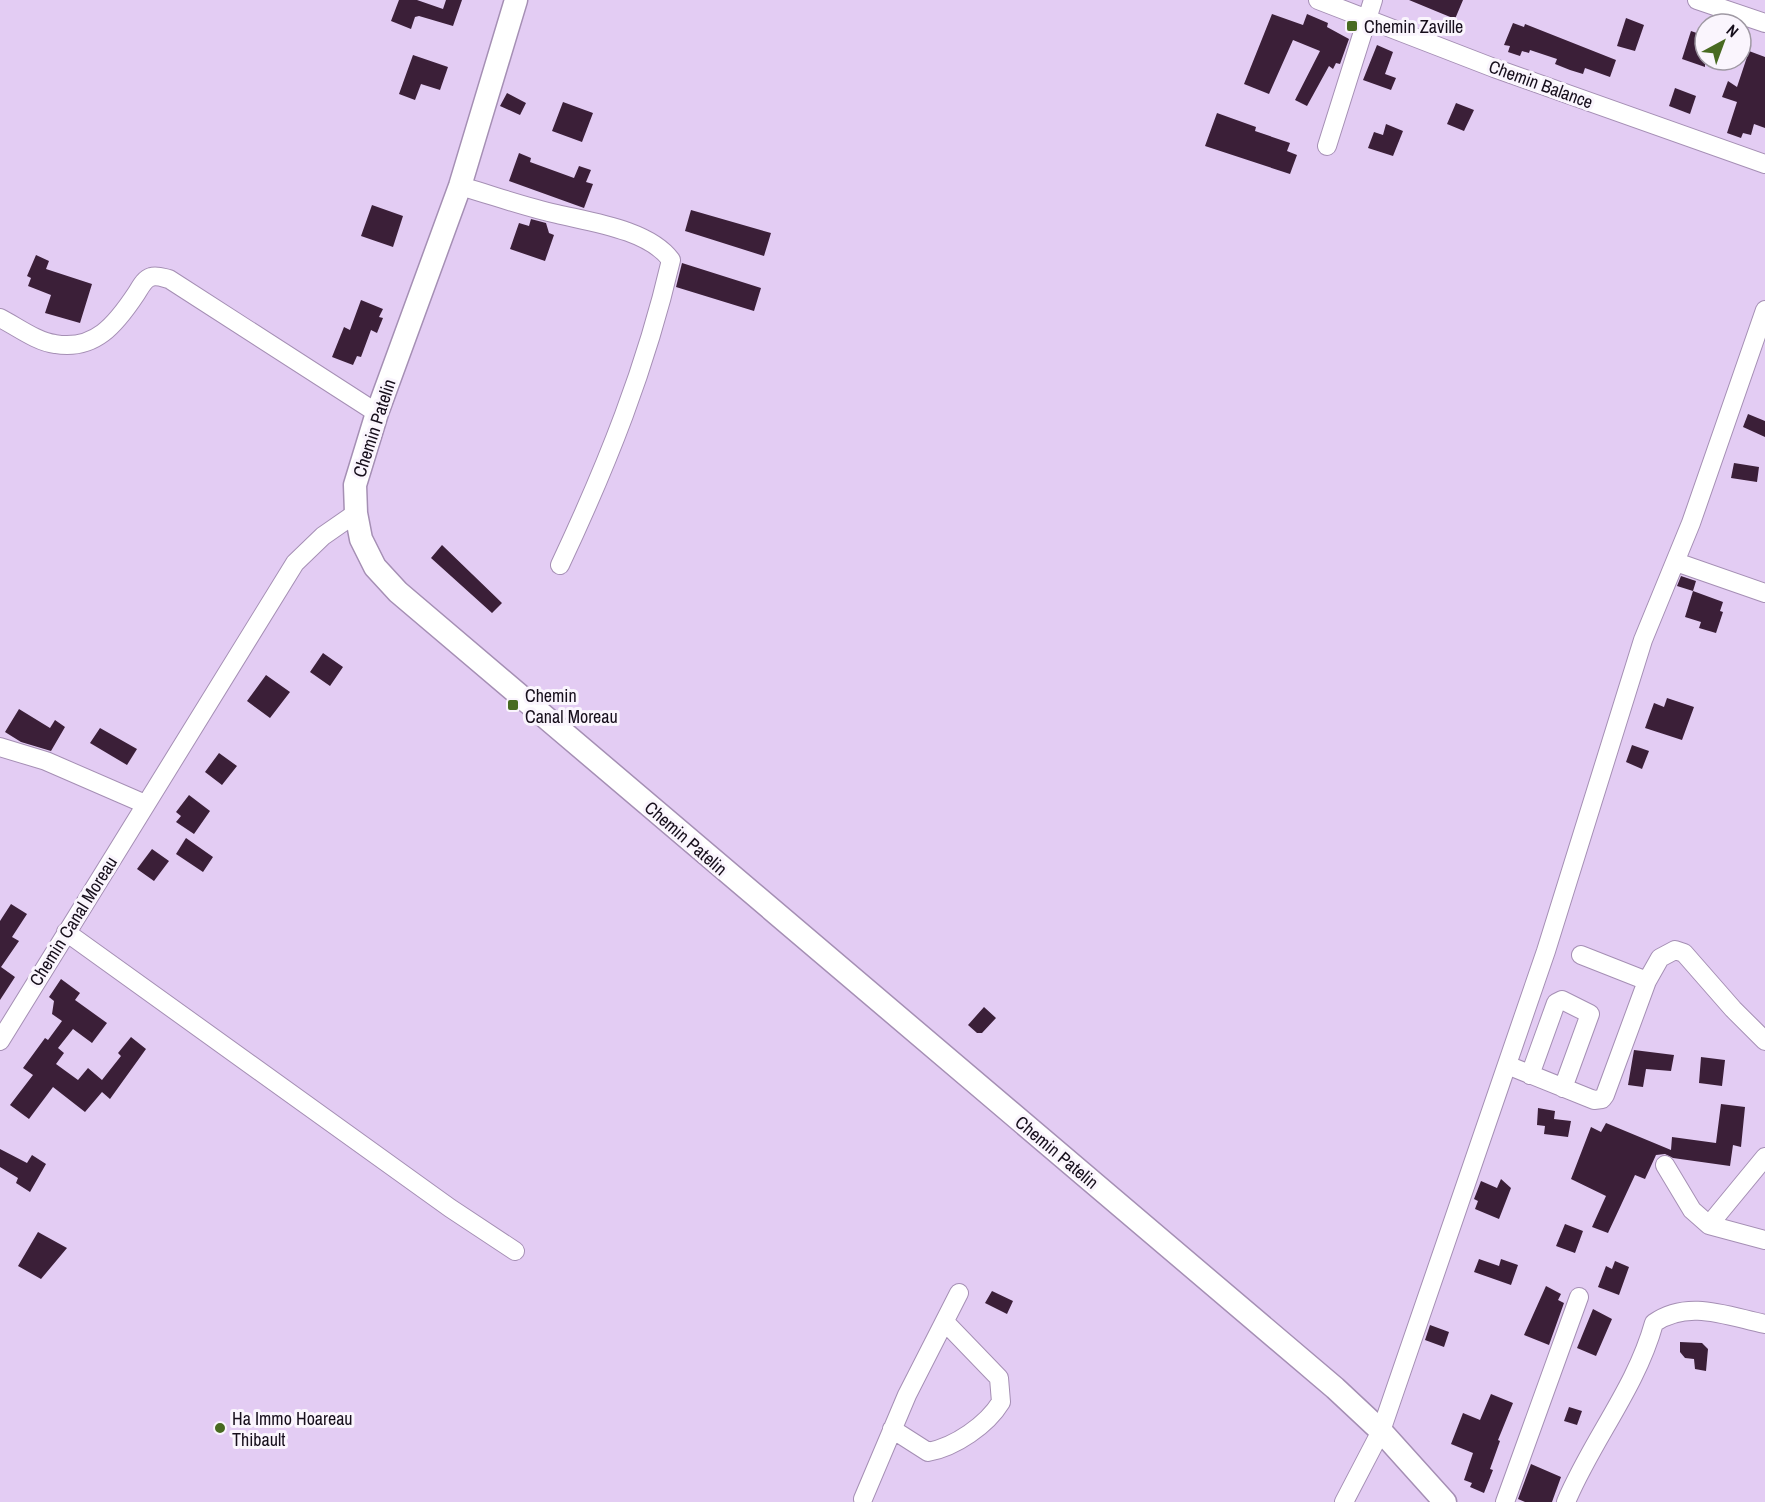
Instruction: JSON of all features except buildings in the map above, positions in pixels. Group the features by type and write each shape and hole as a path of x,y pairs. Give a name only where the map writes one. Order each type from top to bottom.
{"main road":[{"name":"Chemin Patelin","path":"516,0 460,186 377,413 356,485 356,513 361,539 375,567 398,592 1335,1388 1381,1431 1445,1502"}],"street":[{"name":"Chemin Balance","path":"1318,0 1494,68 1765,164"},
{"path":"1327,146 1373,0"},
{"path":"1697,0 1765,23"},
{"path":"460,186 558,214 580,217 642,238 666,253 671,260 638,383 609,450 600,479 560,565"},
{"path":"0,318 52,344 69,345 95,339 117,322 144,283 151,277 160,276 169,279 377,413"},
{"path":"1344,1502 1381,1431 1546,951 1643,640 1676,562 1765,310"},
{"name":"Chemin Canal Moreau","path":"0,1041 295,563 323,536 356,513"},
{"path":"1676,562 1765,593"},
{"path":"0,747 46,761 145,804"},
{"path":"66,933 440,1202 515,1251"},
{"path":"1507,1065 1594,1100 1602,1099 1647,981 1659,958 1675,950 1684,953 1733,1010 1765,1041"},
{"path":"1581,956 1647,981"},
{"path":"1530,1075 1556,1003 1563,1000 1590,1014 1563,1088"},
{"path":"1709,1225 1765,1157"},
{"path":"1665,1165 1692,1210 1709,1225 1765,1240"},
{"path":"863,1499 892,1429 959,1293"},
{"path":"1505,1502 1579,1298"},
{"path":"1566,1502 1623,1400 1646,1352 1654,1323 1668,1313 1692,1308 1765,1324"},
{"path":"892,1429 928,1452 940,1450 982,1422 1001,1401 999,1378 945,1322"}],"place":[{"name":"Chemin Zaville","path":"1352,26"},
{"name":"Chemin Canal Moreau","path":"513,705"},
{"name":"Ha Immo Hoareau Thibault","path":"220,1428"}]}
